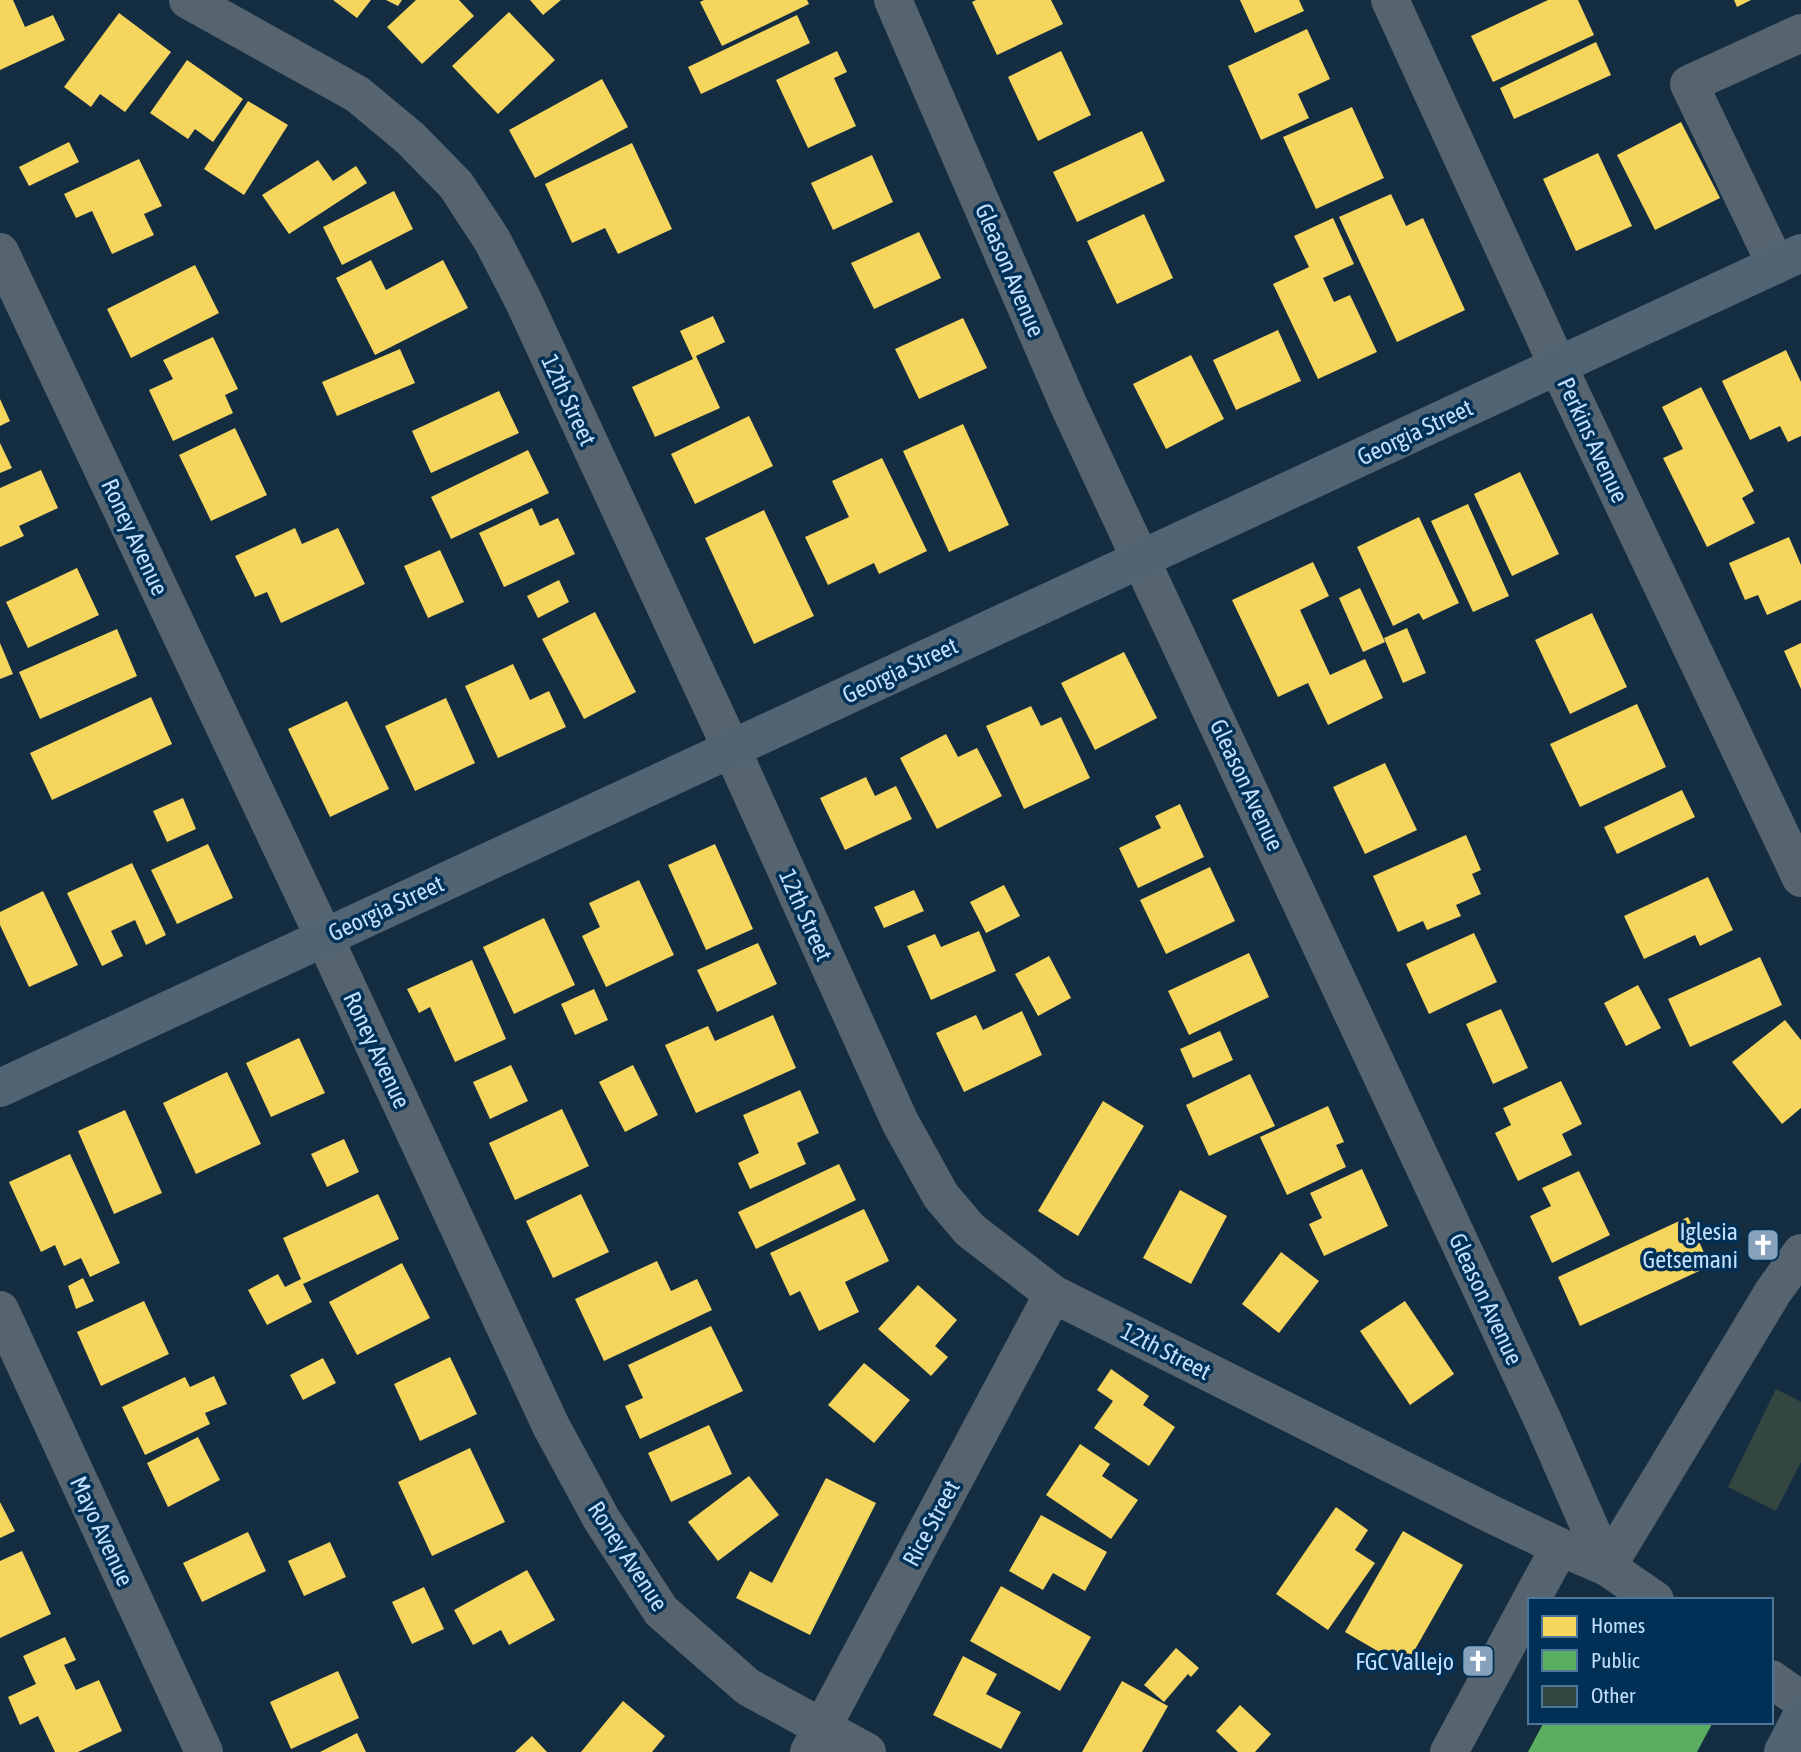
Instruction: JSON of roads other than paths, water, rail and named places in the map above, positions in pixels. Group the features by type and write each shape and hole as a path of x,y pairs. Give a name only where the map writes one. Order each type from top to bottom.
{"main road":[{"name":"Georgia Street","path":"0,1088 1788,259"},
{"path":"1783,1752 1801,1717"}],"street":[{"name":"12th Street","path":"188,0 357,94 410,138 456,185 492,240 523,300 900,1122 941,1196 970,1230 1053,1294 1560,1547 1607,1567 1652,1598"},
{"name":"Gleason Avenue","path":"893,0 1069,406 1544,1423 1607,1567"},
{"name":"Perkins Avenue","path":"1390,0 1558,366 1801,878"},
{"path":"1788,259 1689,84 1801,33"},
{"name":"Roney Avenue","path":"0,252 324,937 551,1426 602,1520 660,1611 748,1687 816,1740 867,1752"},
{"path":"1607,1567 1773,1292 1801,1253"},
{"name":"Rice Street","path":"816,1740 1053,1294"},
{"name":"Mayo Avenue","path":"0,1310 204,1752"},
{"path":"1532,1598 1560,1547"},
{"path":"1448,1752 1528,1605"},
{"path":"1773,1680 1801,1700"}],"place":[{"name":"Iglesia Getsemani","path":"1763,1245"},
{"name":"FGC Vallejo","path":"1478,1661"}]}
